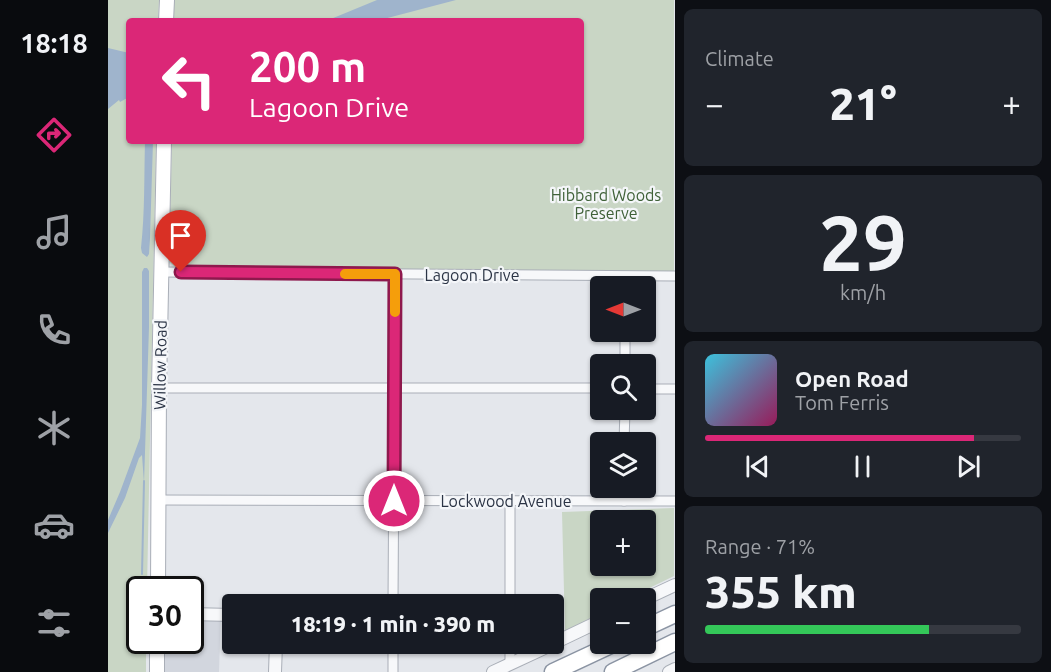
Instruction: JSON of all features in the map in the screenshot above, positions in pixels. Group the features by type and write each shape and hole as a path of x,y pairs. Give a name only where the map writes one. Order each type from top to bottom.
{"highway":[{"path":"656,623 675,614"},
{"path":"613,672 675,642"},
{"path":"553,672 592,654"}],"main road":[{"path":"166,18 167,0"},
{"name":"Willow Road","path":"158,576 164,144"},
{"path":"157,654 157,672"}],"street":[{"name":"Lagoon Drive","path":"162,272 625,276"},
{"path":"393,594 395,274"},
{"name":"Lagoon Drive","path":"656,276 675,276"},
{"path":"159,388 590,388"},
{"path":"656,388 675,389"},
{"name":"Lockwood Avenue","path":"158,500 675,501"},
{"path":"510,501 510,594"},
{"path":"656,594 675,585"},
{"path":"204,614 222,615"},
{"path":"564,638 590,626"},
{"path":"275,672 276,654"},
{"path":"393,654 393,672"},
{"path":"510,654 510,664"},
{"path":"493,672 530,654"},
{"path":"669,672 675,669"}],"shaded area":[{"path":"204,609 221,609 219,672 165,672 165,654 204,654"}],"green space":[{"path":"108,0 159,0 158,18 126,18 126,144 156,144 147,576 126,576 126,654 146,654 146,672 108,672"},
{"name":"Hibbard Woods Preserve","path":"173,0 674,0 674,272 192,269 175,267 169,262 172,144 584,144 584,18 173,18"},
{"path":"674,508 674,576 649,588 590,588 590,618 565,631 562,512 590,511 590,576 656,576 656,510 618,510"}],"water":[{"path":"377,0 456,0 387,18 333,18"},
{"path":"108,48 126,52 126,99 120,102 119,100 108,109"},
{"path":"145,144 153,144 150,238 147,257 142,253 141,248"},
{"path":"144,268 149,271 149,327 144,483 142,455 108,533 108,520 140,438 142,272"}],"waterway":[{"path":"142,574 144,481"}],"slow traffic":[{"path":"345,274 395,274 395,312"}],"route":[{"path":"181,272 395,274 394,501"}]}
